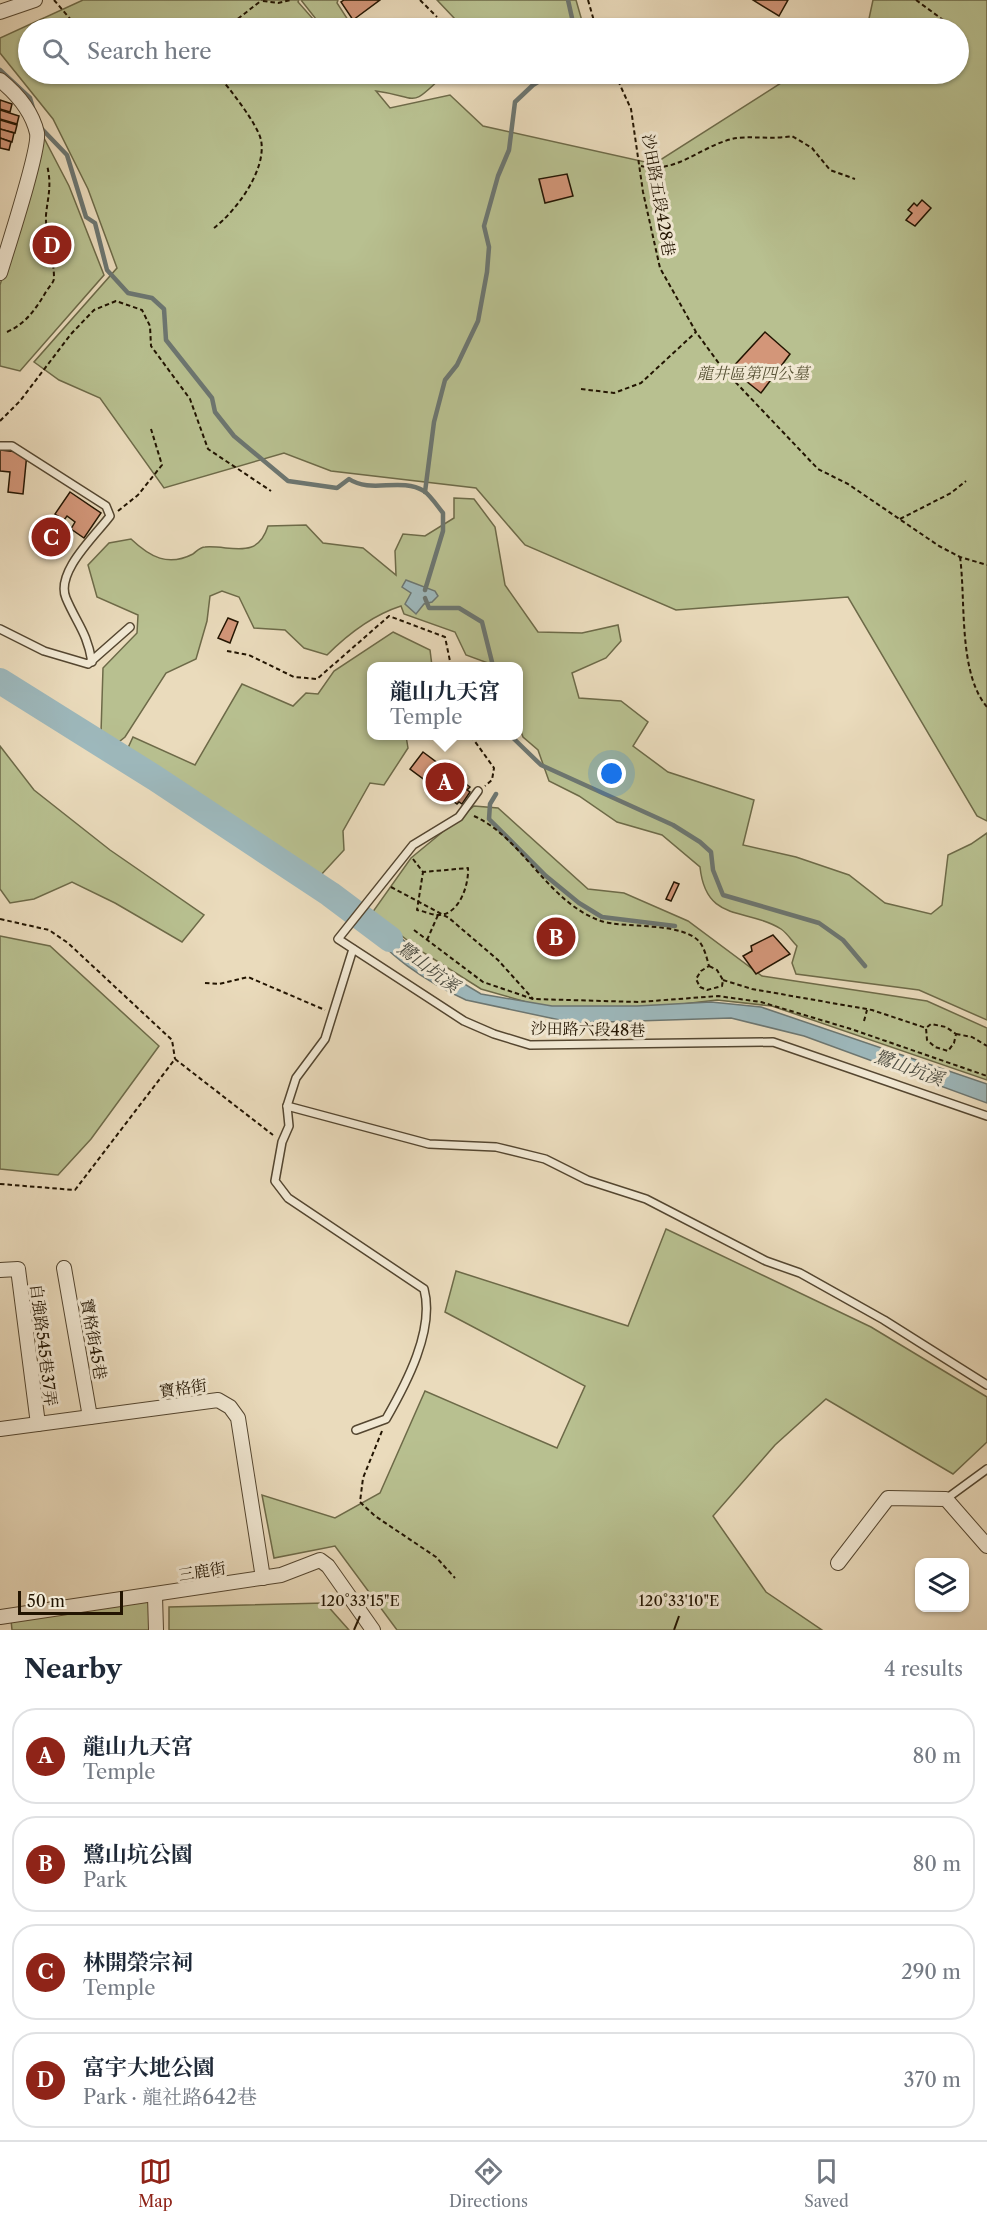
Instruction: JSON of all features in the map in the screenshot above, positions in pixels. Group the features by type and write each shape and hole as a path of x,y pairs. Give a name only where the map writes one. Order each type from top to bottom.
{"street":[{"path":"0,12 35,0"},
{"path":"0,80 19,95 37,134 0,273"},
{"name":"寶格街45巷","path":"64,1268 90,1417"},
{"name":"自強路545巷37弄","path":"0,1270 18,1269 38,1424"},
{"name":"寶格街","path":"0,1429 218,1400 230,1407 238,1419 263,1578"},
{"path":"838,1563 888,1498 946,1499 987,1546"},
{"name":"三鹿街","path":"0,1617 155,1596 281,1575 320,1560 328,1566 373,1630"},
{"path":"155,1596 156,1630"}],"lane":[{"path":"0,446 12,446 106,506 110,516 79,552 68,573 65,596 88,642 92,662"},
{"path":"0,629 45,651 88,664 130,627"},
{"name":"沙田路六段48巷","path":"478,791 459,817 413,845 338,939 464,1021 494,1034 531,1045 773,1042 987,1116"},
{"path":"352,949 325,1039 296,1078 287,1106 289,1126 282,1142 275,1181 288,1198 424,1289 428,1305 410,1377 386,1419 356,1430"},
{"path":"287,1106 429,1144 496,1147 545,1160 587,1180 646,1199 766,1261 800,1273 884,1320 987,1385"},
{"path":"946,1499 987,1469"}],"path":[{"path":"54,0 69,18"},
{"path":"239,18 262,0 278,3 291,0"},
{"path":"420,0 437,17"},
{"path":"588,0 593,18"},
{"path":"916,0 940,18"},
{"path":"214,228 227,218 250,187 258,168 261,141 234,94 226,84"},
{"name":"沙田路五段428巷","path":"620,84 631,109 643,192 660,268 696,332 723,369 818,469 848,484 939,546 987,565"},
{"path":"641,166 657,170 677,164 733,139 772,140 792,136 812,148 830,171 855,179"},
{"path":"7,332 18,327 26,319 43,300 55,280 51,247 47,237 50,182 43,154 35,144"},
{"path":"0,421 20,401 71,334 94,309 116,301 142,310 150,326 151,346 190,399 208,449 271,491"},
{"path":"581,389 614,393 641,383 696,332"},
{"path":"110,516 138,495 162,465 151,429"},
{"path":"900,519 951,493 966,481"},
{"path":"960,556 965,591 967,658 972,682 987,707"},
{"path":"227,651 249,655 294,677 317,679 389,616 445,637 450,662"},
{"path":"474,740 494,768 492,780 478,791"},
{"path":"463,811 487,822 506,838 531,867 578,908 601,921 688,933 701,943 709,966 717,970 723,980 722,986 707,990 700,987 696,979 701,971 709,966"},
{"path":"407,852 423,872 417,910 438,915 454,909 469,884 468,868 423,872"},
{"path":"383,883 449,918 498,960 533,999"},
{"path":"427,939 438,915"},
{"path":"0,919 48,930 68,943 172,1040 175,1059 282,1142"},
{"path":"414,930 483,982 533,999 639,1002 714,996 761,1002 987,1076"},
{"path":"205,983 219,984 248,978 275,987 332,1014"},
{"path":"723,980 752,989 867,1010 926,1028"},
{"path":"714,989 714,996"},
{"path":"864,1021 867,1010"},
{"path":"926,1028 931,1024 946,1027 956,1034 972,1037 987,1046"},
{"path":"926,1028 927,1040 934,1047 948,1050 954,1043 956,1034"},
{"path":"0,1184 75,1190 175,1059"},
{"path":"390,1412 368,1461 360,1502 375,1516 436,1557 455,1578"}],"green space":[{"name":"龍井區第四公墓","path":"83,0 299,0 298,2 312,18 44,18"},
{"path":"301,0 338,0 337,3 347,18 315,18"},
{"path":"437,0 576,0 581,18 454,18"},
{"name":"龍井區第四公墓","path":"873,0 987,0 987,821 977,816 848,597 676,610 525,545 476,488 331,471 284,453 164,488 100,398 59,380 34,362 117,268 88,189 53,119 25,84 434,84 425,93 414,98 376,91 390,108 450,95 483,126 654,164 779,84 969,84 969,18 869,18"},
{"name":"龍井區第四公墓","path":"18,30 18,75 0,53 0,38"},
{"path":"44,138 69,186 104,275 20,371 0,366 0,285"},
{"path":"454,498 474,499 495,527 505,585 538,632 582,633 618,625 621,641 606,658 572,673 579,698 621,701 648,722 633,746 668,772 754,800 743,845 796,857 849,875 885,903 931,914 942,905 948,855 987,833 987,1020 919,990 796,974 792,963 797,946 785,933 768,922 719,906 710,898 700,867 662,835 617,822 579,796 549,781 538,750 523,737 523,662 485,662 466,655 455,632 404,614 401,606 361,626 327,655 304,648 285,630 254,628 239,597 222,591 210,596 207,621 196,659 166,673 125,737 115,745 101,733 103,668 137,633 138,615 97,597 88,565 109,543 131,539 152,555 175,560 193,554 203,547 242,549 250,547 257,544 263,537 268,526 306,525 323,543 363,548 396,575 395,551 403,534 425,536 454,518"},
{"path":"393,632 430,650 432,662 367,662 367,740 407,740 408,748 384,785 370,783 343,831 344,850 320,876 127,750 133,737 195,765 242,684 293,706 306,693 318,694 334,671"},
{"path":"0,746 34,790 110,850 204,915 182,942 115,903 72,882 34,899 10,903 0,889"},
{"path":"474,806 498,808 588,889 624,893 688,921 762,976 927,1001 987,1028 987,1080 772,1006 717,1000 639,1009 561,1012 481,989 424,953 372,913 411,858"},
{"path":"0,936 50,946 159,1046 91,1139 58,1175 0,1169"},
{"path":"666,1229 871,1327 987,1397 987,1442 953,1474 826,1399 775,1445 713,1516 766,1592 822,1630 397,1630 335,1546 274,1558 262,1495 335,1518 380,1493 425,1391 557,1448 585,1386 445,1312 456,1271 628,1326"},
{"path":"155,1596 152,1630 12,1630 11,1620"},
{"path":"325,1603 349,1630 169,1630 169,1607"}],"water":[{"path":"406,580 435,591 438,596 432,602 424,604 416,614 405,604 411,593 402,587"},
{"path":"362,918 398,936 446,973 481,994 552,1006 637,1006 711,1002 761,1007 987,1084 987,1103 804,1036 731,1018 574,1023 466,1000 422,976 394,955 381,944"}],"building":[{"path":"344,0 380,0 356,18 352,18 341,2"},
{"path":"753,0 788,0 779,16"},
{"path":"0,100 12,104 10,112 0,109"},
{"path":"0,110 19,116 17,124 0,119"},
{"path":"0,120 17,125 15,133 0,129"},
{"path":"0,129 14,133 12,142 0,138"},
{"path":"0,138 11,142 9,150 0,148"},
{"path":"567,174 573,196 545,203 539,179"},
{"path":"922,200 931,208 915,226 906,220 912,213 908,210 914,203 917,206"},
{"path":"765,332 790,354 761,393 731,369"},
{"path":"0,450 27,453 23,494 8,492 10,472 0,471"},
{"path":"70,492 101,513 84,538 71,529 75,522 67,516 64,520 55,514"},
{"path":"228,618 238,622 230,643 218,638"},
{"path":"423,752 470,787 467,790 470,792 462,804 459,802 457,804 410,769"},
{"path":"674,882 679,884 671,901 666,899"},
{"path":"773,935 790,954 756,974 743,956 752,951 751,946"}],"waterway":[{"path":"568,0 572,18"},
{"path":"0,70 30,98 33,108"},
{"path":"425,492 434,422 445,380 457,365 478,321 489,247 484,226 498,176 509,150 515,102 535,84"},
{"path":"41,128 67,155 86,217 95,223 107,270 128,293 152,298 164,309 166,340 212,398 215,412 234,436 288,481 337,488 349,479 367,485 405,485 424,491 432,499 443,513 443,531 425,590"},
{"path":"425,598 429,608 459,608 482,622 492,662"},
{"name":"鷺山坑溪","path":"0,681 155,778 330,894 390,939"},
{"path":"515,740 541,765 673,825 700,842 711,852 713,870 723,895 819,923 843,940 865,966"},
{"path":"496,794 490,804 489,819 546,876 579,903 602,917 675,926"}],"place":[{"name":"富宇大地公園","path":"52,245"},
{"name":"林開榮宗祠","path":"51,537"},
{"name":"龍山九天宮","path":"445,782"},
{"name":"鷺山坑公園","path":"556,937"}]}
